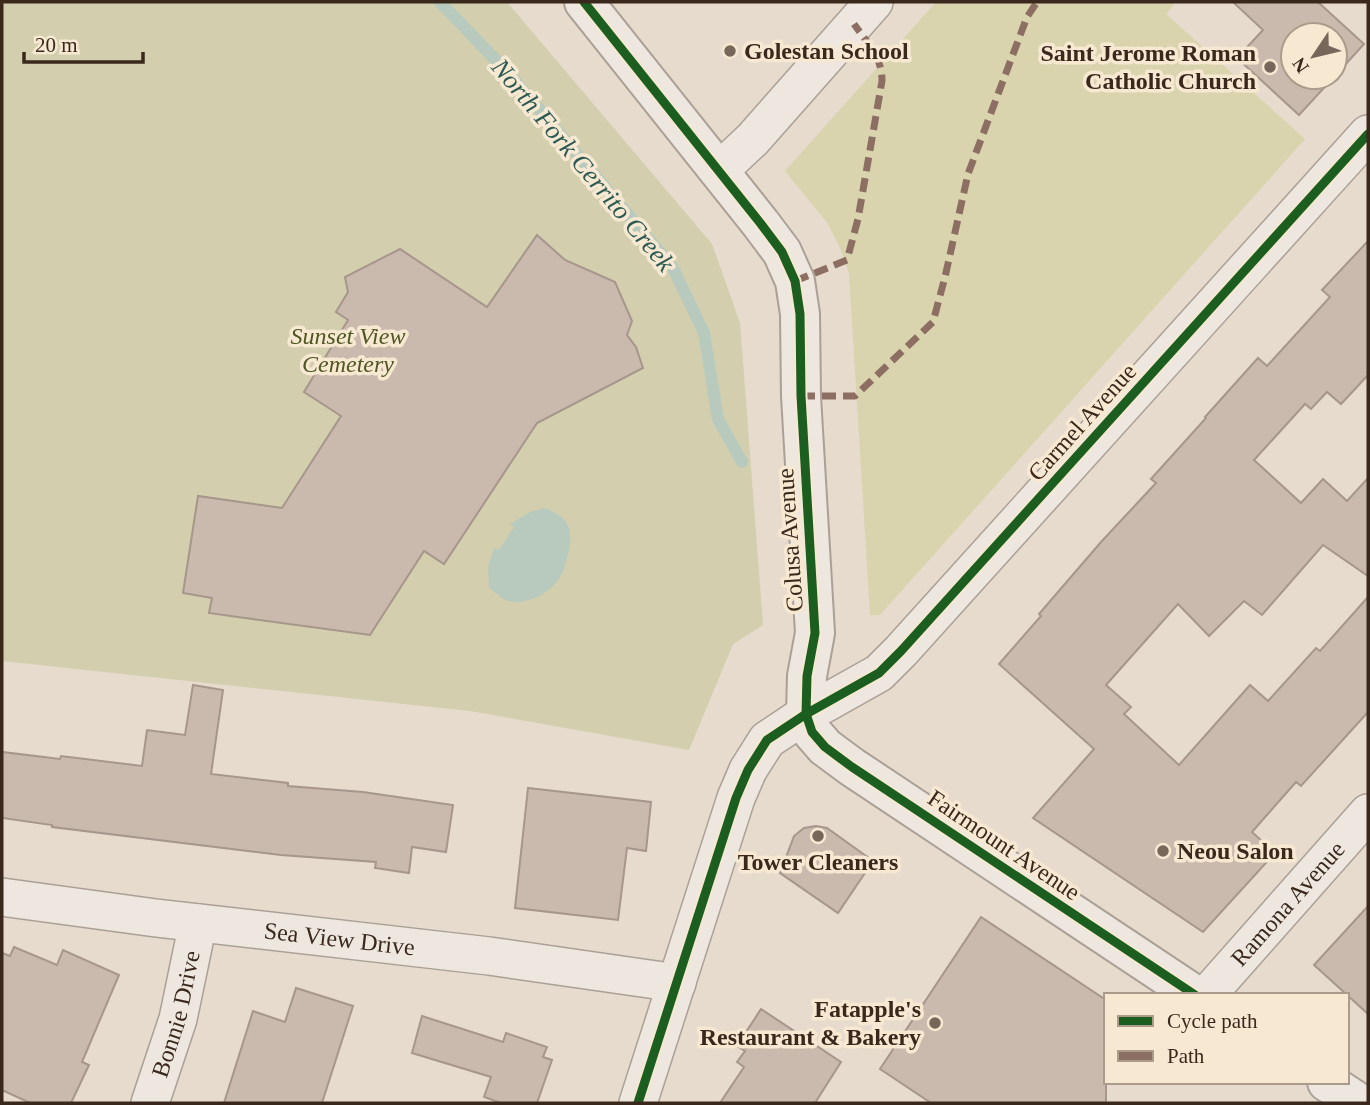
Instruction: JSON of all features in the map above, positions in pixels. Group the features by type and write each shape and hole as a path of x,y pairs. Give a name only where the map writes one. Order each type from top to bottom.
{"street":[{"name":"Colusa Avenue","path":"584,2 720,170 782,252 795,281 800,313 801,404 816,633 807,676 806,713"},
{"path":"720,170 753,139 874,2"},
{"name":"Carmel Avenue","path":"806,713 879,673 901,651 1368,134"},
{"path":"639,1103 736,798 748,770 766,740 806,713"},
{"name":"Fairmount Avenue","path":"806,713 812,732 825,747 852,767 1192,993"},
{"name":"Ramona Avenue","path":"1210,993 1368,813"},
{"name":"Sea View Drive","path":"2,897 198,923 489,956 677,983"},
{"name":"Bonnie Drive","path":"150,1103 178,1019 198,923"},
{"path":"1330,1084 1359,1103"}],"shaded area":[{"path":"936,2 1170,2 1174,5 1166,14 1305,139 880,615 870,615 849,273 828,224 785,171"},
{"path":"544,508 559,515 568,525 570,545 566,563 559,579 541,595 525,601 509,601 489,587 488,568 494,548 499,550 514,527 510,524 530,512"}],"green space":[{"name":"Sunset View Cemetery","path":"2,2 507,2 712,244 740,323 763,625 733,644 689,750 470,711 2,661"}],"building":[{"name":"Saint Jerome Roman Catholic Church","path":"1233,2 1318,2 1339,21 1279,21 1279,91 1321,91 1299,115 1237,58 1263,30"},
{"name":"Saint Jerome Roman Catholic Church","path":"1349,30 1364,44 1349,61"},
{"path":"537,235 565,260 615,282 632,321 627,335 636,347 643,368 537,423 444,564 424,551 370,635 209,613 212,598 183,593 198,496 282,508 341,416 304,392 348,320 336,312 348,292 345,277 400,249 487,307"},
{"path":"1368,241 1368,375 1341,404 1327,392 1311,409 1305,404 1254,460 1301,503 1323,479 1347,501 1368,478 1368,576 1323,545 1262,615 1244,601 1209,636 1178,604 1106,685 1131,707 1124,714 1179,765 1250,685 1268,701 1316,648 1320,651 1368,597 1368,712 1301,786 1296,782 1252,832 1275,853 1203,932 1033,818 1094,749 999,664 1101,542 1156,483 1151,479 1258,358 1267,366 1330,297 1322,290"},
{"path":"193,685 223,690 211,774 288,783 288,786 363,792 453,805 446,852 412,847 409,873 375,868 376,862 281,855 52,827 2,818 2,752 142,766 147,730 185,735"},
{"path":"528,788 651,802 646,851 627,848 618,920 515,908"},
{"path":"804,828 827,828 873,861 838,913 780,873 794,836"},
{"path":"1368,906 1368,1014 1349,997 1349,993 1345,993 1314,965"},
{"path":"981,917 1104,999 1106,1103 931,1103 880,1069"},
{"path":"14,947 57,965 63,950 119,975 82,1062 89,1065 71,1103 30,1103 2,1090 2,953 10,956"},
{"path":"296,988 353,1006 322,1103 224,1103 253,1011 285,1022"},
{"path":"761,1009 841,1062 815,1103 720,1103 744,1067 737,1062 745,1051 737,1046"},
{"path":"422,1016 503,1042 506,1033 547,1047 543,1057 552,1060 537,1103 501,1103 484,1097 491,1077 412,1053"}],"waterway":[{"name":"North Fork Cerrito Creek","path":"440,2 512,77 673,268 704,333 718,419 742,462"}],"marked path":[{"path":"801,396 855,396 933,322 968,174 1027,17 1037,2"},
{"path":"795,281 847,260 858,219 882,81 877,57 854,24"}],"cycle path":[{"path":"584,2 761,224 782,252 795,281 800,314 801,396 815,633 807,676 806,714 812,732 825,747 852,767 1192,993"},
{"path":"638,1103 736,798 748,770 767,740 806,714 879,673 901,651 1368,134"}],"place":[{"name":"Golestan School","path":"730,51"},
{"name":"Saint Jerome Roman Catholic Church","path":"1270,67"},
{"name":"Tower Cleaners","path":"818,836"},
{"name":"Neou Salon","path":"1163,851"},
{"name":"Fatapple's Restaurant & Bakery","path":"935,1023"}]}
